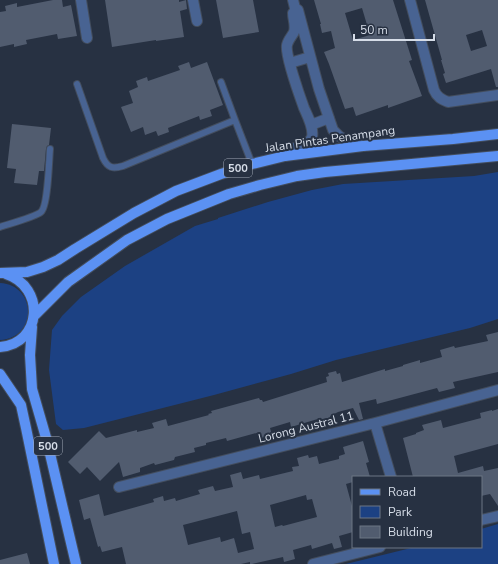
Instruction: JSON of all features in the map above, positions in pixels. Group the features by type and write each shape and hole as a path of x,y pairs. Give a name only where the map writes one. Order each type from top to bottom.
{"main road":[{"name":"Jalan Pintas Penampang","path":"0,273 28,272 43,267 58,260 75,248 134,213 176,191 252,164 285,156 364,146 498,134"},
{"name":"500","path":"34,316 68,282 127,240 167,219 229,194 260,184 325,172 498,156"},
{"name":"500","path":"0,273 21,282 26,287 33,301 34,316 30,355 32,389 47,441 76,564"},
{"path":"0,347 10,345 17,341 32,327"},
{"name":"500","path":"0,374 21,405 54,564"}],"street":[{"path":"81,0 87,38"},
{"path":"194,0 197,21"},
{"path":"410,0 434,90 437,96 448,102 498,95"},
{"path":"294,4 298,10 319,89 333,130 347,141 364,146"},
{"path":"285,156 288,150 308,143 312,138 311,126 300,96 286,46 294,32 294,4"},
{"path":"290,63 310,57"},
{"path":"311,126 328,118"},
{"name":"Lorong Austral 11","path":"119,487 376,423 498,390"},
{"path":"376,423 391,476"},
{"path":"482,520 498,516"},
{"path":"313,564 376,548"}],"lane":[{"path":"221,82 252,164"},
{"path":"77,84 103,158 105,163 110,167 116,168 123,166 235,120"},
{"path":"0,227 34,216 40,213 44,208 50,149"}],"green space":[{"path":"498,172 498,319 470,328 336,360 214,395 84,428 63,430 56,424 49,370 52,330 62,316 81,297 125,266 195,226 268,202 312,190 343,184 474,176"},
{"path":"0,283 12,286 21,292 26,301 28,312 26,322 21,331 12,337 0,340"},
{"path":"498,524 498,564 346,564 411,548 482,548 482,529"}],"building":[{"path":"53,0 62,0 63,7 71,5 77,36 58,39 57,34 26,40 27,44 14,47 14,44 0,47 0,12 6,11 5,6 17,3 17,7"},
{"path":"105,0 179,0 179,2 186,0 187,9 180,11 184,37 112,47"},
{"path":"216,0 253,0 259,32 223,38"},
{"path":"314,0 393,0 412,60 409,61 422,96 388,108 388,105 356,116 353,107 345,109 324,52 335,48 331,31 322,33","holes":["362,8 370,35 353,40 345,13"]},
{"path":"425,0 498,0 498,87 496,87 491,69 446,83 443,74 445,73","holes":["482,30 487,46 471,51 466,35"]},
{"path":"189,62 191,68 207,62 223,105 210,110 212,116 200,120 199,116 168,128 169,132 158,136 156,131 145,135 143,127 131,132 121,107 133,103 129,91 138,87 136,81 147,77 148,81 180,70 178,66"},
{"path":"12,124 51,128 49,145 46,149 44,171 39,171 37,185 14,183 16,169 7,168"},
{"path":"498,332 498,372 453,382 455,388 439,392 437,388 377,404 376,399 359,403 363,419 359,420 353,408 338,412 330,416 331,419 322,422 321,418 291,427 290,422 270,428 272,435 261,438 260,432 227,441 226,438 206,443 206,445 194,448 195,452 175,457 174,460 155,465 154,463 140,468 140,472 123,477 119,462 100,481 87,467 80,474 68,462 99,431 106,438 137,430 137,432 154,428 152,423 166,419 168,426 209,415 208,414 212,413 211,411 259,398 263,402 327,382 326,377 329,376 328,373 336,371 337,374 340,373 342,382 420,360 420,363 442,357 440,350 454,346 455,348 488,341 486,335"},
{"path":"498,409 498,444 454,456 458,473 483,466 484,471 498,468 498,506 490,494 482,496 482,476 413,476 403,438 424,430 422,425 441,420 443,428 481,418 480,413"},
{"path":"363,441 369,462 366,463 370,476 352,476 352,482 346,484 352,506 352,532 339,536 342,547 334,549 332,543 312,549 311,545 293,550 295,559 284,562 283,557 252,564 250,564 250,562 241,564 126,564 122,547 102,552 100,546 98,547 90,518 84,520 79,500 99,494 104,516 154,502 153,499 163,496 164,501 175,498 176,501 200,494 198,490 213,486 215,491 233,487 230,475 241,472 243,479 259,475 260,479 293,471 292,467 299,466 297,458 308,455 309,458 317,456 319,464 339,459 339,456 345,454 343,447","holes":["306,495 307,500 312,499 317,517 275,527 270,505","237,511 242,534 250,532 254,549 238,553 234,538 221,542 220,537 188,545 183,525"]},
{"path":"27,553 30,564 0,564 0,560"}]}
